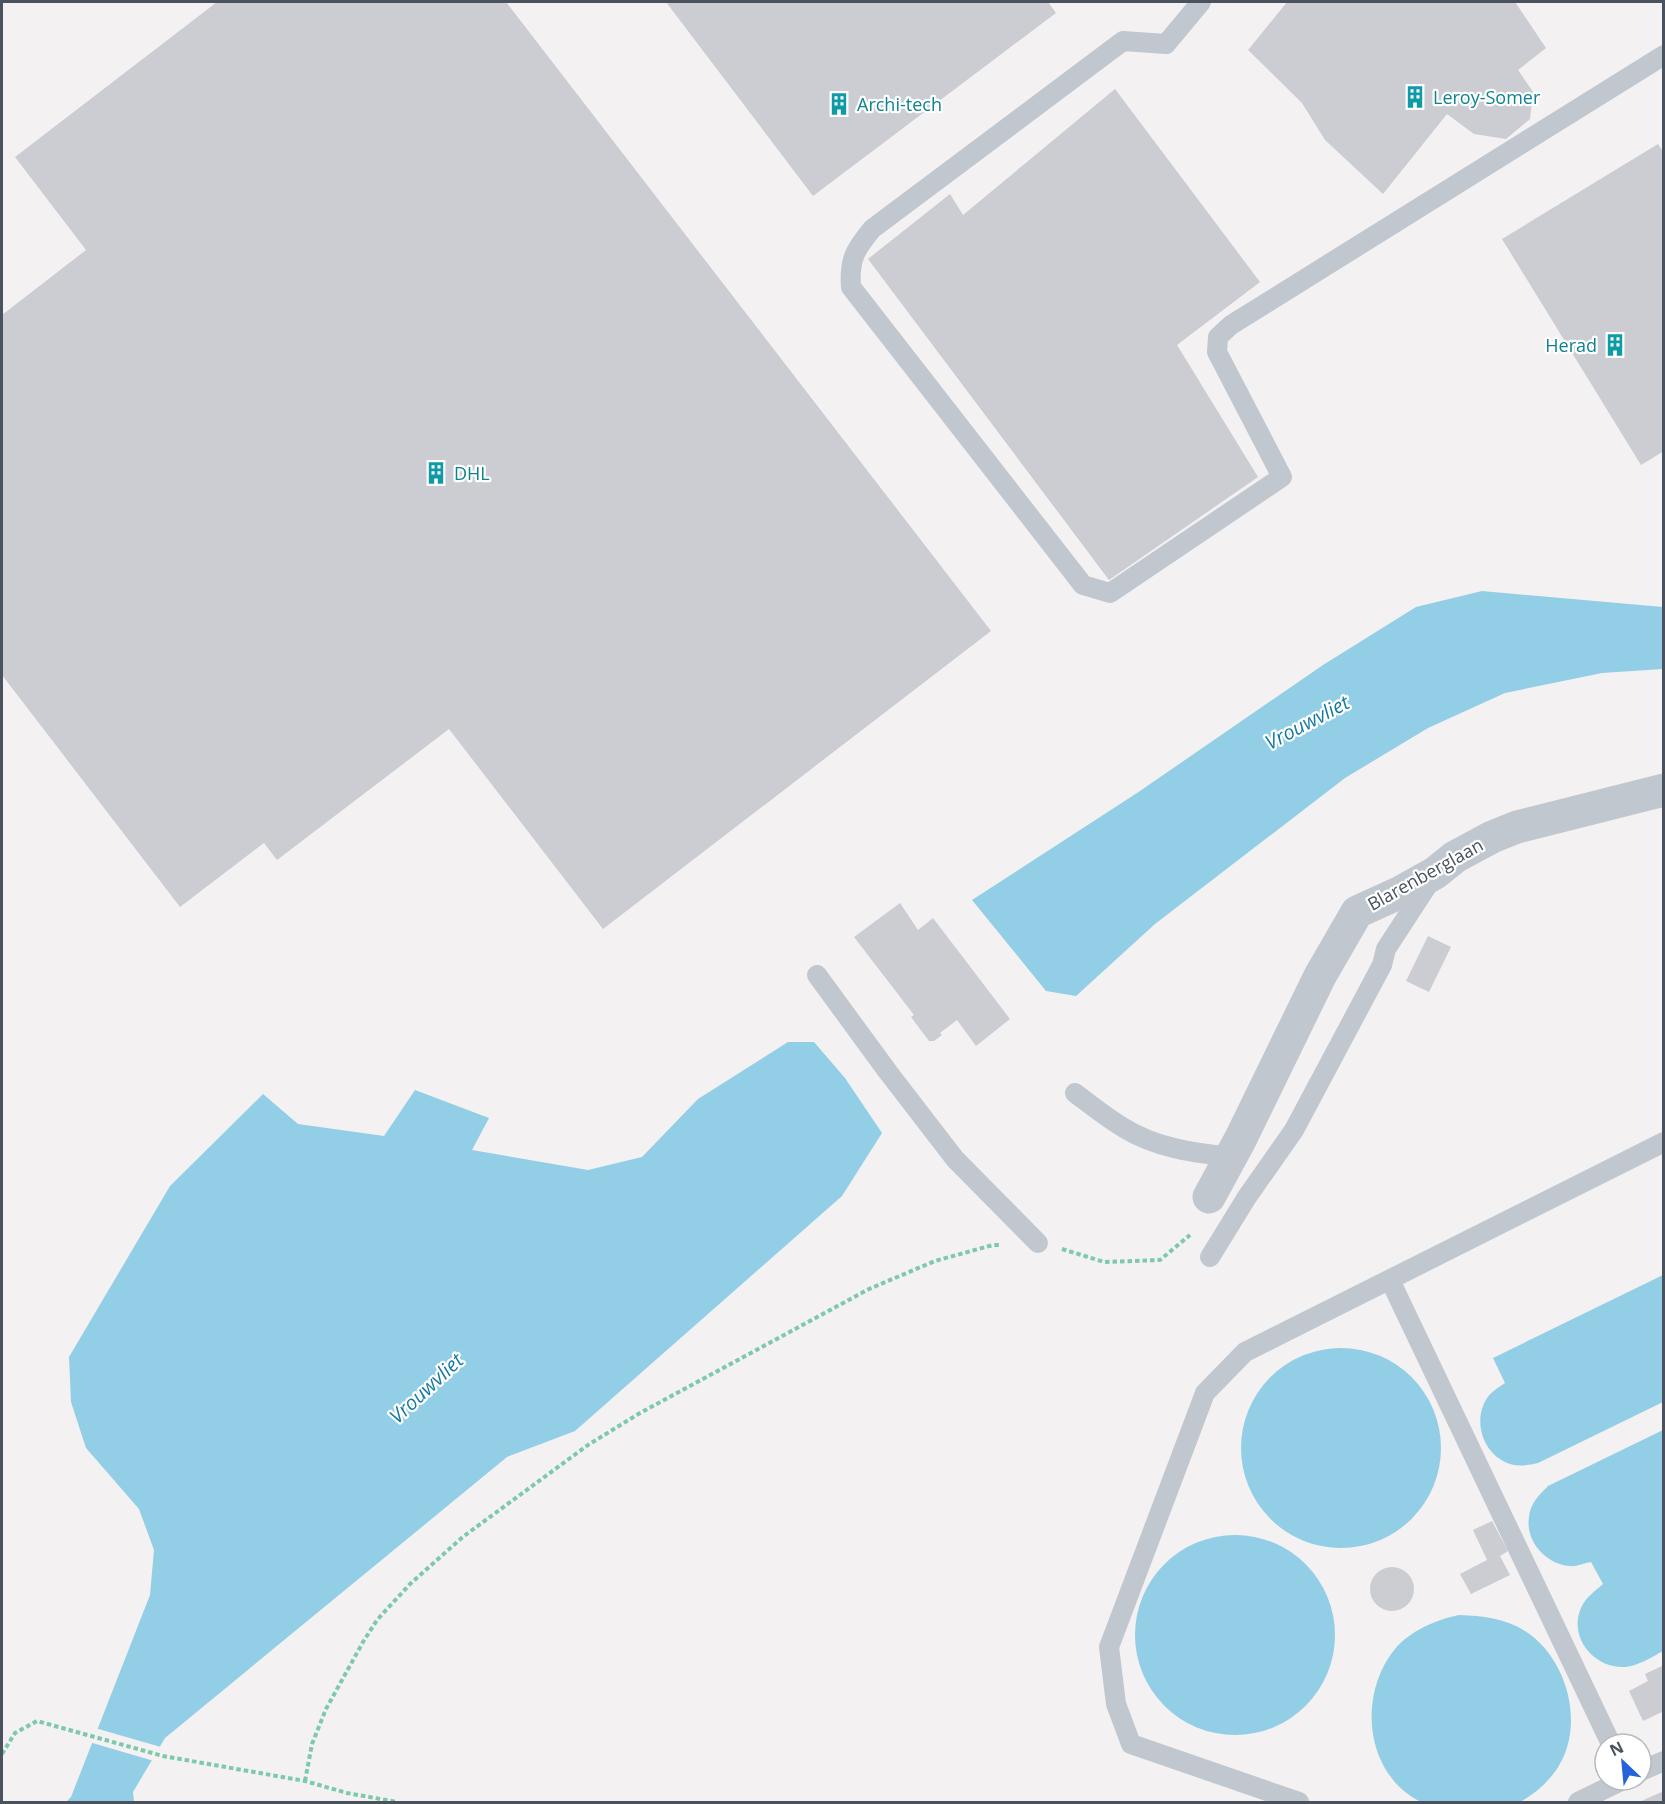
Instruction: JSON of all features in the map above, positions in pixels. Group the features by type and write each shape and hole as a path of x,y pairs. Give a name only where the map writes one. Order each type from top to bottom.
{"street":[{"name":"Blarenberglaan","path":"1209,1197 1232,1157 1320,976 1358,912 1435,873 1455,857 1492,837 1517,827 1664,789"}],"lane":[{"path":"1201,2 1166,44 1123,41 872,228 855,250 849,269 851,287 1083,585 1110,593 1282,477 1217,352 1218,337 1231,325 1319,269 1664,55"},
{"path":"1210,1257 1247,1197 1294,1130 1382,965 1386,949 1435,873"},
{"path":"817,975 955,1159 1038,1243"},
{"path":"1075,1093 1126,1129 1159,1143 1194,1153 1232,1157"},
{"path":"1299,1803 1131,1744 1116,1704 1109,1647 1204,1393 1245,1352 1664,1142"},
{"path":"1390,1280 1605,1732"},
{"path":"1578,1803 1600,1792"}],"path":[{"path":"305,1781 312,1744 326,1709 377,1620 410,1584 464,1536 588,1445 640,1413 869,1289 935,1261 993,1245 1038,1243 1104,1262 1160,1260 1191,1234 1209,1197"},
{"path":"2,1754 15,1733 37,1721 163,1756 305,1781 347,1793 397,1803"}],"water":[{"name":"Vrouwvliet","path":"1482,591 1663,607 1663,669 1602,673 1505,693 1428,728 1345,778 1155,924 1076,996 1046,991 972,900 1137,793 1323,665 1416,607"},
{"name":"Vrouwvliet","path":"788,1042 814,1042 845,1078 882,1133 842,1196 575,1431 507,1457 165,1738 133,1792 134,1802 66,1802 71,1797 150,1595 154,1550 139,1509 86,1448 71,1402 69,1357 170,1186 263,1094 298,1124 384,1136 415,1090 489,1118 472,1150 588,1170 642,1157 698,1099"},
{"path":"1663,1275 1663,1402 1538,1463 1514,1465 1495,1456 1484,1439 1480,1418 1487,1398 1505,1383 1493,1358"},
{"path":"1331,1348 1351,1348 1379,1355 1412,1377 1434,1410 1441,1438 1441,1458 1434,1486 1412,1519 1379,1541 1351,1548 1331,1548 1303,1541 1285,1531 1264,1512 1245,1477 1241,1458 1241,1438 1248,1410 1258,1392 1277,1371 1312,1352"},
{"path":"1663,1430 1663,1651 1635,1665 1614,1666 1603,1663 1586,1649 1578,1630 1578,1619 1583,1604 1603,1584 1591,1562 1569,1566 1552,1561 1545,1556 1530,1534 1530,1512 1536,1500 1548,1486"},
{"path":"1225,1535 1245,1535 1273,1542 1306,1564 1328,1597 1335,1625 1335,1645 1328,1673 1306,1706 1273,1728 1245,1735 1225,1735 1197,1728 1179,1718 1158,1699 1139,1664 1135,1645 1135,1625 1142,1597 1152,1579 1171,1558 1206,1539"},
{"path":"1459,1615 1501,1620 1525,1631 1540,1643 1553,1659 1562,1677 1571,1717 1570,1737 1564,1756 1547,1782 1520,1802 1419,1801 1401,1788 1387,1771 1377,1752 1372,1731 1372,1709 1375,1688 1383,1667 1401,1642 1416,1631"}],"pier":[{"path":"95,1728 162,1747 154,1761 89,1742"}],"building":[{"name":"DHL","path":"217,2 506,2 991,631 603,929 449,729 277,860 264,843 180,907 2,675 2,315 86,250 15,157"},
{"name":"Archi-tech","path":"666,2 1048,2 1056,13 813,196"},
{"name":"Leroy-Somer","path":"1287,2 1515,2 1546,48 1518,70 1533,92 1530,119 1506,139 1474,134 1447,114 1383,194 1325,140 1302,103 1248,50"},
{"path":"1115,89 1260,282 1177,345 1258,477 1109,580 868,259 950,194 963,215"},
{"name":"Herad","path":"1658,144 1664,153 1664,451 1641,465 1502,239"},
{"path":"900,903 918,930 933,918 1010,1019 976,1046 957,1020 940,1033 942,1035 934,1041 929,1041 911,1017 914,1015 854,937"},
{"path":"1428,936 1451,947 1429,992 1406,981"},
{"path":"1492,1521 1508,1551 1500,1556 1510,1575 1471,1594 1460,1574 1487,1560 1473,1530"},
{"path":"1392,1567 1408,1573 1414,1589 1408,1605 1392,1611 1376,1605 1370,1589 1376,1573"},
{"path":"1664,1665 1664,1716 1662,1712 1643,1721 1629,1691 1648,1681 1645,1674"},
{"path":"1664,1791 1664,1802 1639,1802"}],"place":[{"name":"Leroy-Somer","path":"1415,97"},
{"name":"Archi-tech","path":"839,104"},
{"name":"Herad","path":"1615,345"},
{"name":"DHL","path":"436,473"}]}
